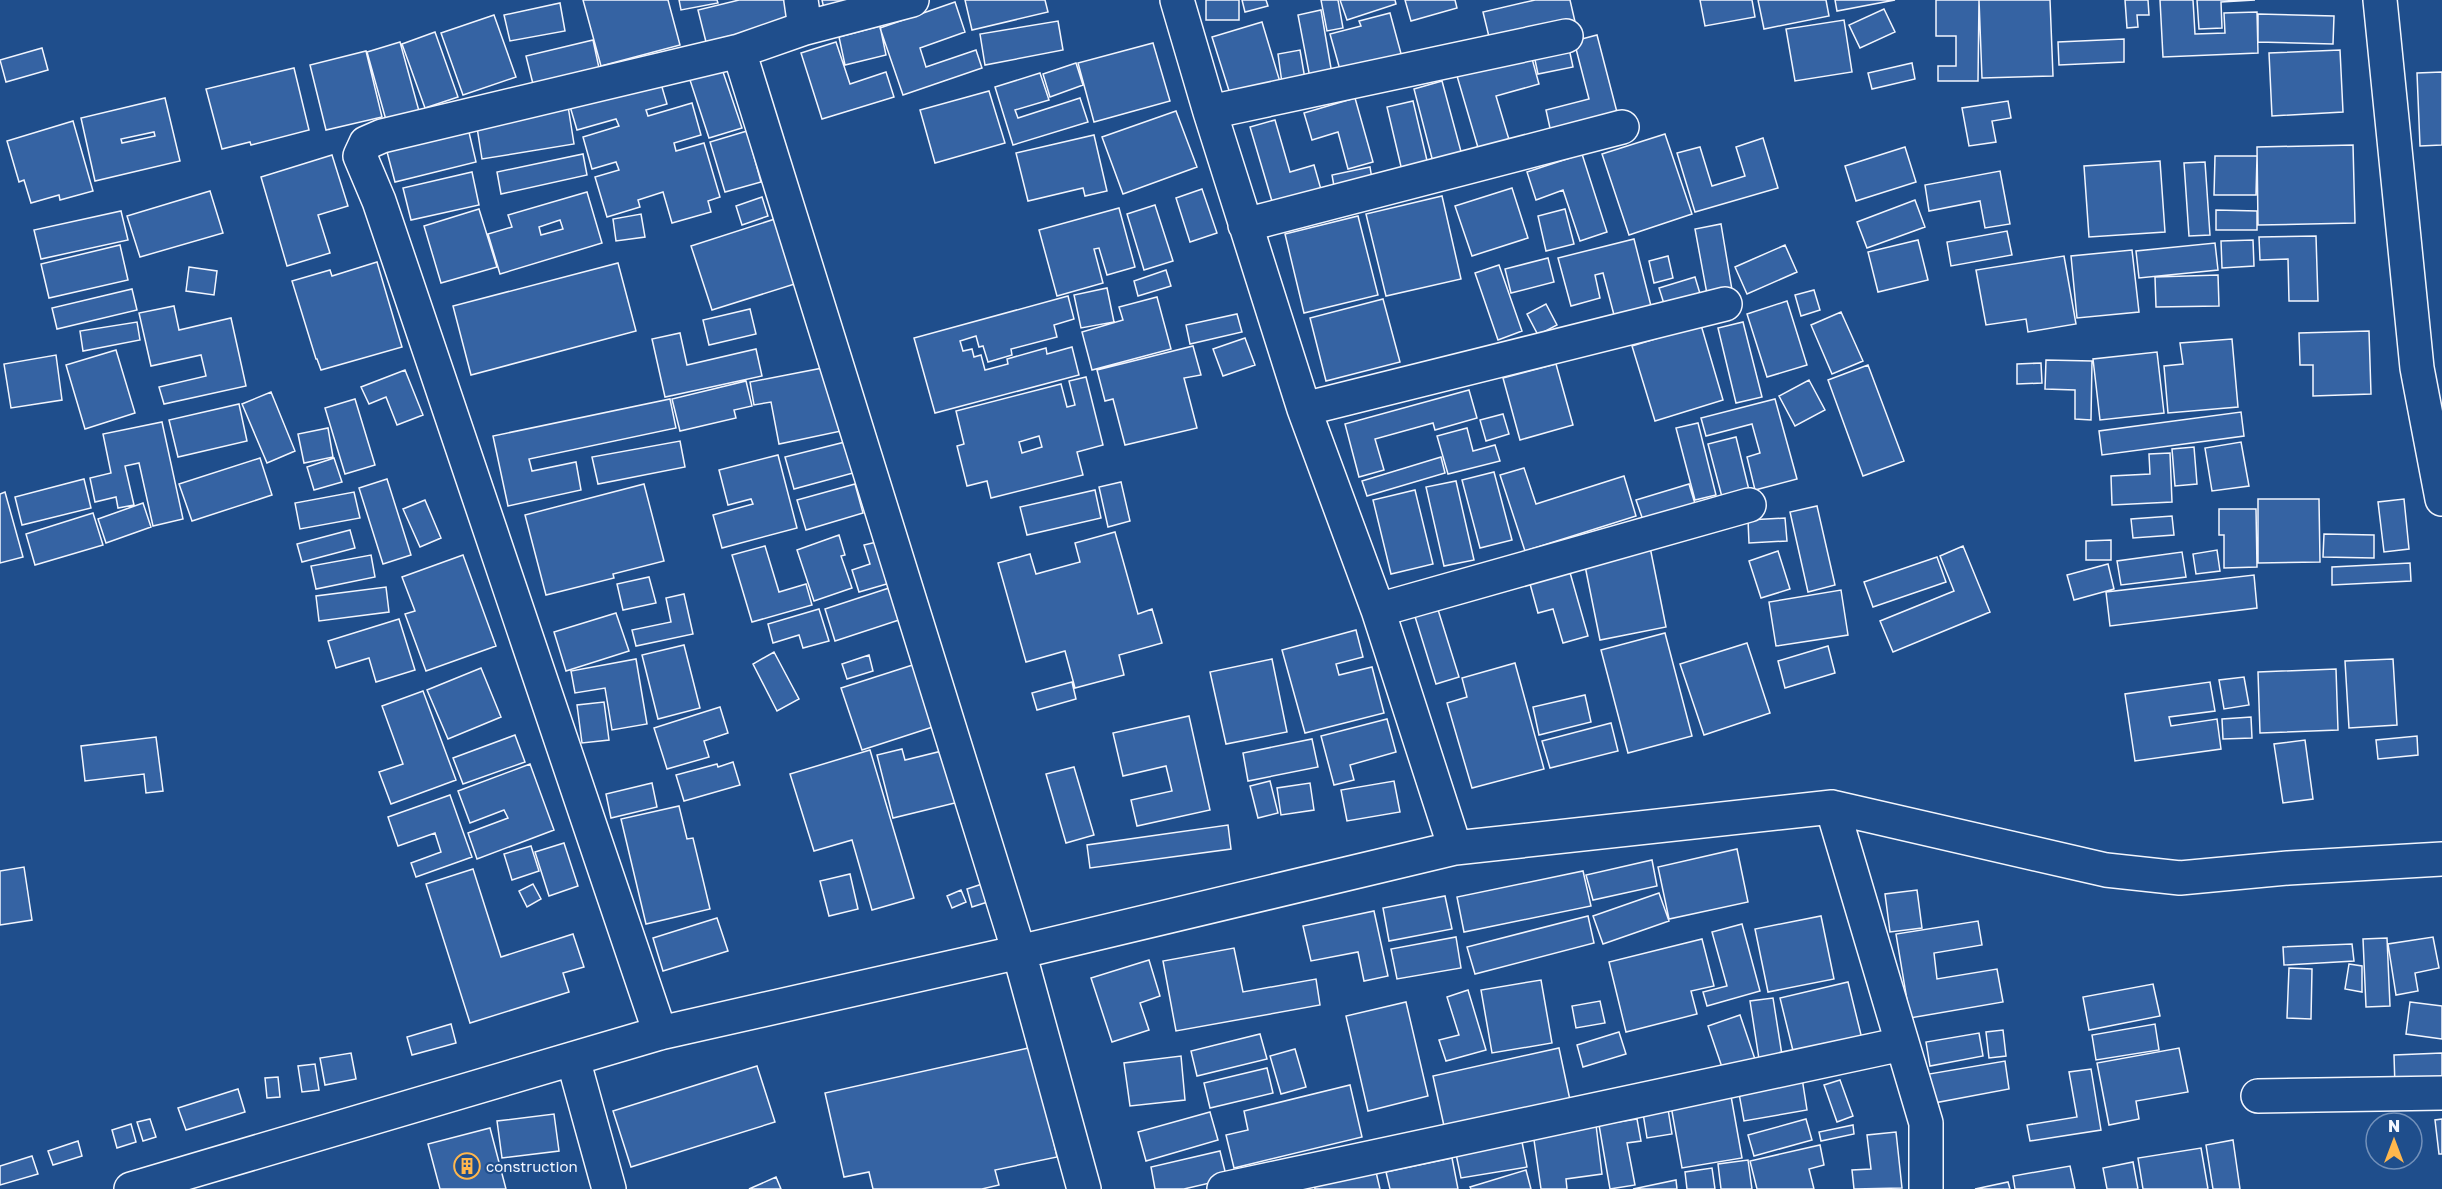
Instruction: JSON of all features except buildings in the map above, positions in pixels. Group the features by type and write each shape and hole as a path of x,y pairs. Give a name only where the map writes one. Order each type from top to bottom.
{"street":[{"path":"660,1033 379,201 360,156 366,143 382,136 739,51 803,14 912,0"},
{"path":"1177,0 1304,409 1378,610 1455,848"},
{"path":"2380,0 2430,367 2442,499"},
{"path":"1210,112 1566,36"},
{"path":"739,51 1019,952 1084,1189"},
{"path":"1245,225 1622,127"},
{"path":"1304,409 1725,304"},
{"path":"1378,610 1749,505"},
{"path":"1832,807 1926,1123 1926,1189"},
{"path":"131,1189 660,1033 1019,952 1455,848 1832,807 2106,870 2180,878 2442,858"},
{"path":"1224,1189 1902,1044"},
{"path":"573,1059 609,1189"},
{"path":"2258,1096 2442,1093"}],"place":[{"name":"construction","path":"467,1166"}]}
